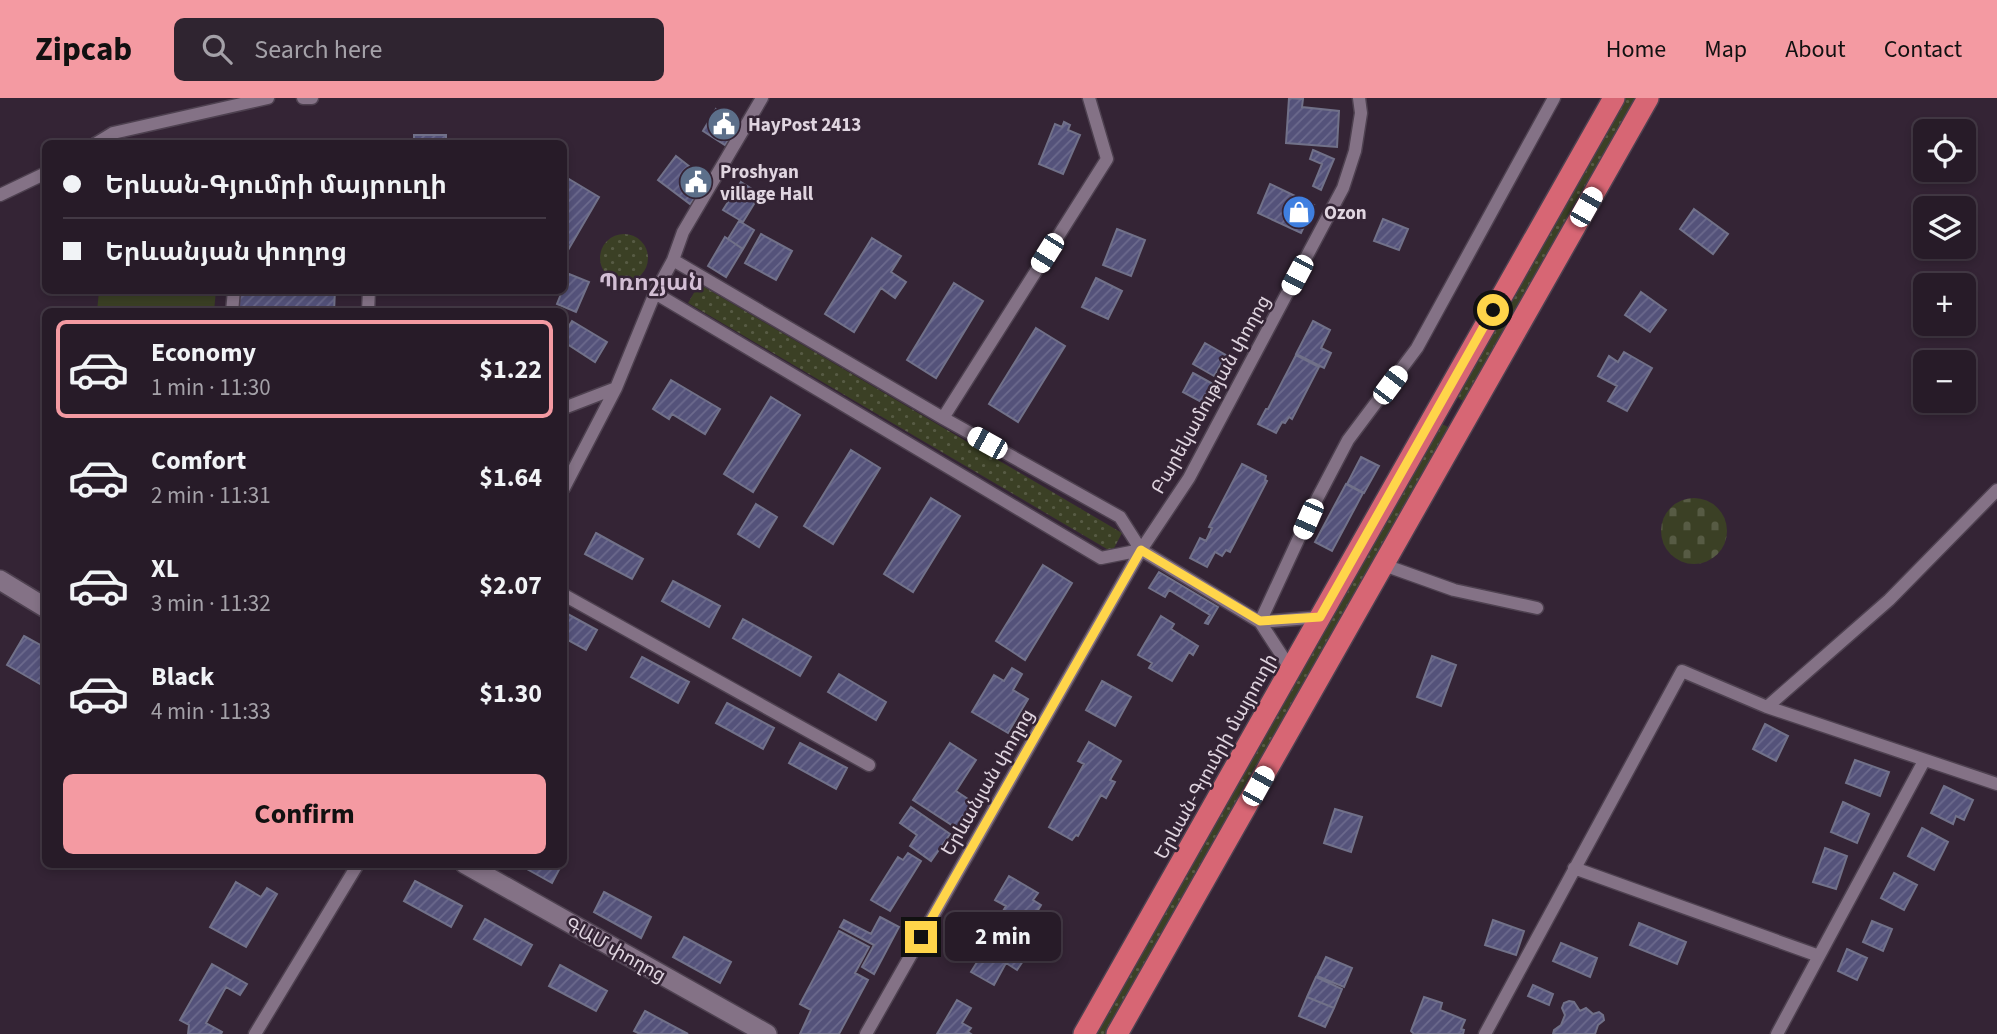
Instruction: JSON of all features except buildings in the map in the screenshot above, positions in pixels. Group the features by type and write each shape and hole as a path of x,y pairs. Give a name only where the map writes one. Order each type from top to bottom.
{"highway":[{"name":"Երևան-Գյումրի մայրուղի","path":"1084,1034 1614,98"},
{"path":"1117,1034 1648,98"},
{"path":"1440,404 1466,419"}],"street":[{"path":"102,140 113,133 268,98"},
{"path":"303,98 312,98"},
{"path":"567,482 616,388 683,232 762,98"},
{"path":"943,418 1107,159 1089,98"},
{"name":"Բարեկամության փողոց","path":"1141,550 1189,478 1343,188 1356,151 1361,113 1359,98"},
{"path":"1260,621 1348,440 1418,348 1554,98"},
{"path":"0,195 42,175"},
{"path":"673,260 943,418 1120,517 1141,550 1260,621 1290,668"},
{"path":"655,293 1101,558 1141,550"},
{"path":"567,407 616,388"},
{"path":"1767,707 1889,600 1997,490"},
{"name":"Երևանյան փողոց","path":"866,1034 1141,550"},
{"path":"1384,565 1454,590 1537,608"},
{"path":"0,580 42,606"},
{"path":"567,597 869,765"},
{"path":"1260,621 1320,617"},
{"path":"1485,1034 1682,671 1767,707 1997,784"},
{"path":"1777,1034 1924,761"},
{"path":"255,1034 356,868"},
{"name":"ԳԱՄ փողոց","path":"472,868 767,1034"},
{"path":"1574,868 1819,956"}],"green space":[{"path":"1625,98 1638,98 1465,402 1455,396"},
{"path":"624,234 641,241 648,258 641,275 624,282 607,275 600,258 607,241"},
{"path":"699,284 1122,533 1112,552 688,303"},
{"path":"99,294 216,294 214,308 97,308"},
{"path":"1440,423 1450,428 1106,1034 1093,1034"},
{"path":"1687,498 1701,498 1713,503 1722,512 1727,531 1725,544 1718,555 1701,564 1687,564 1675,559 1666,550 1661,538 1661,524 1666,512 1675,503"}],"place":[{"name":"HayPost 2413","path":"724,124"},
{"name":"Proshyan village Hall","path":"696,182"},
{"name":"Ozon","path":"1299,212"}],"district":[{"name":"Պռոշյան","path":"651,282"}],"route":[{"path":"921,937 1141,550 1260,621 1320,617 1493,310"}]}
